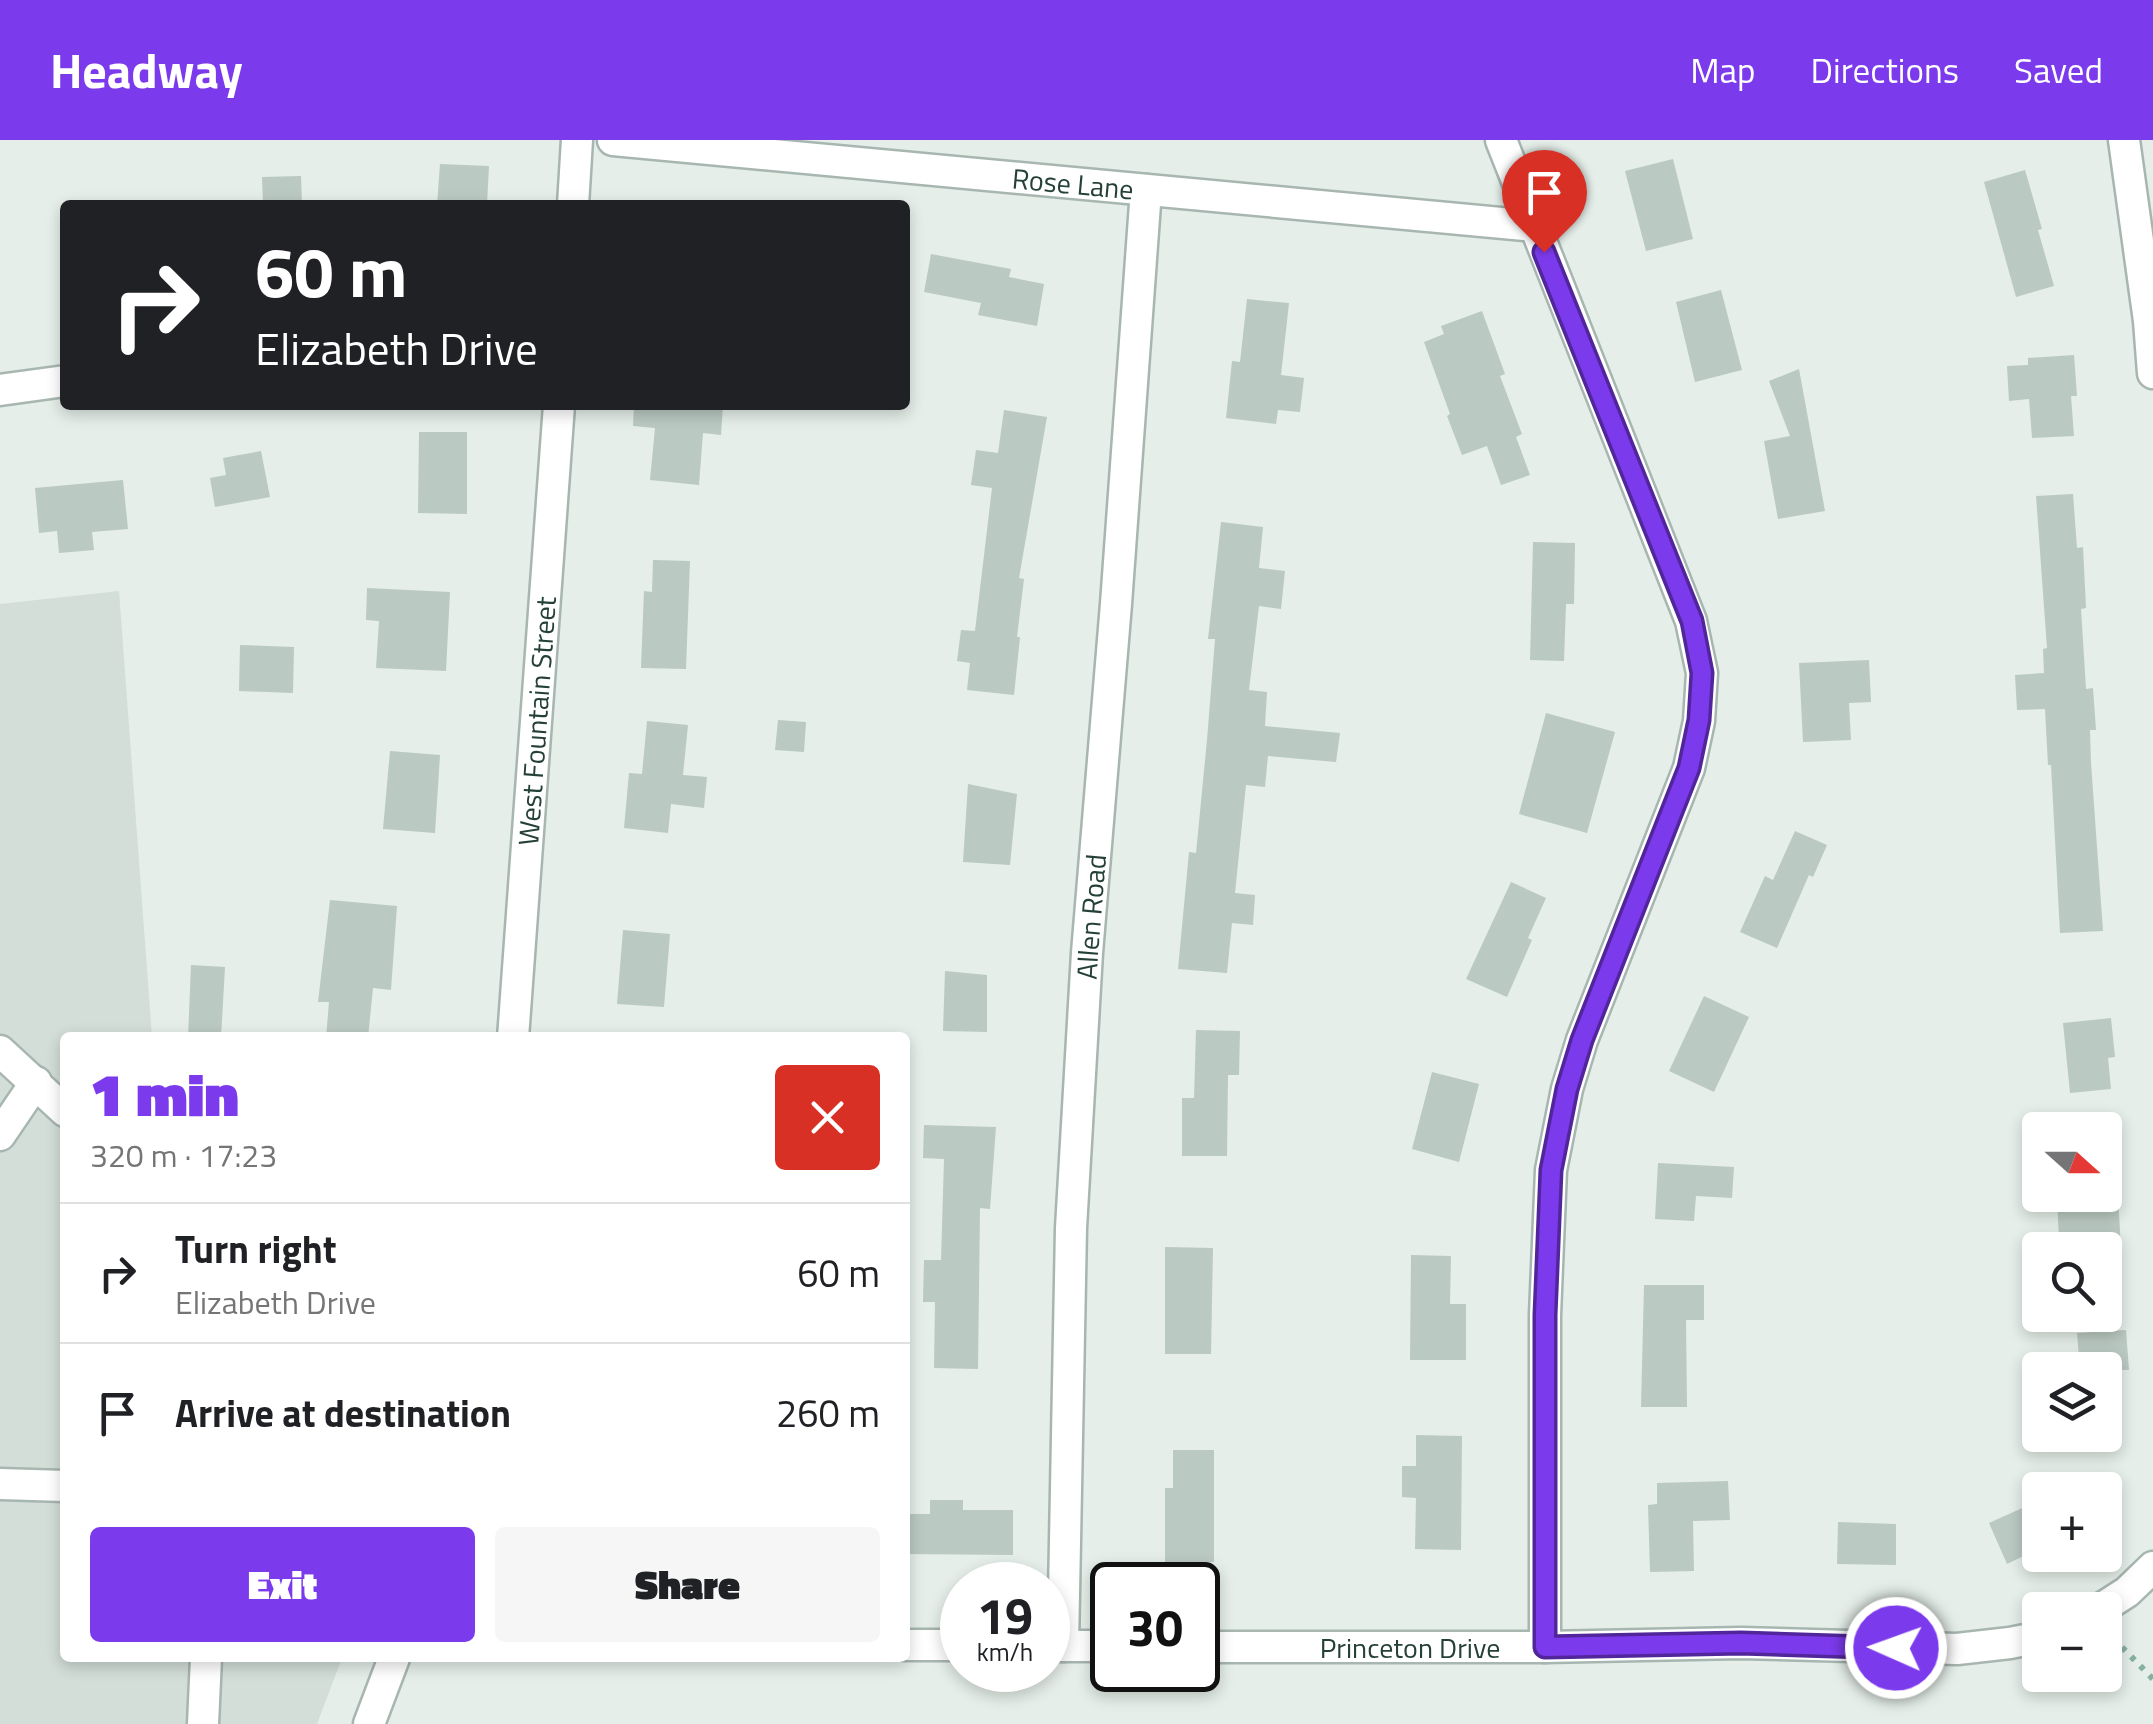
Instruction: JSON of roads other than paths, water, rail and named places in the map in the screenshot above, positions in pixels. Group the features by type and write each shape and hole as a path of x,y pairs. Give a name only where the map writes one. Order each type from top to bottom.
{"street":[{"path":"573,200 578,140"},
{"name":"Rose Lane","path":"613,140 1534,226"},
{"path":"1501,140 1692,621 1702,673 1699,720 1689,768 1582,1040 1567,1089 1551,1170 1545,1315 1545,1647"},
{"path":"2124,140 2153,373"},
{"name":"Allen Road","path":"1058,1562 1086,952 1118,588 1146,190"},
{"path":"0,390 60,381"},
{"name":"West Fountain Street","path":"513,1032 559,410"},
{"path":"0,1052 60,1105"},
{"path":"0,1135 36,1082"},
{"path":"0,1484 60,1486"},
{"path":"2122,1595 2153,1567"},
{"name":"Princeton Drive","path":"1220,1646 1741,1643 1957,1650 2022,1640"},
{"path":"910,1645 940,1646"},
{"path":"203,1724 206,1662"},
{"path":"369,1724 392,1662"}]}
